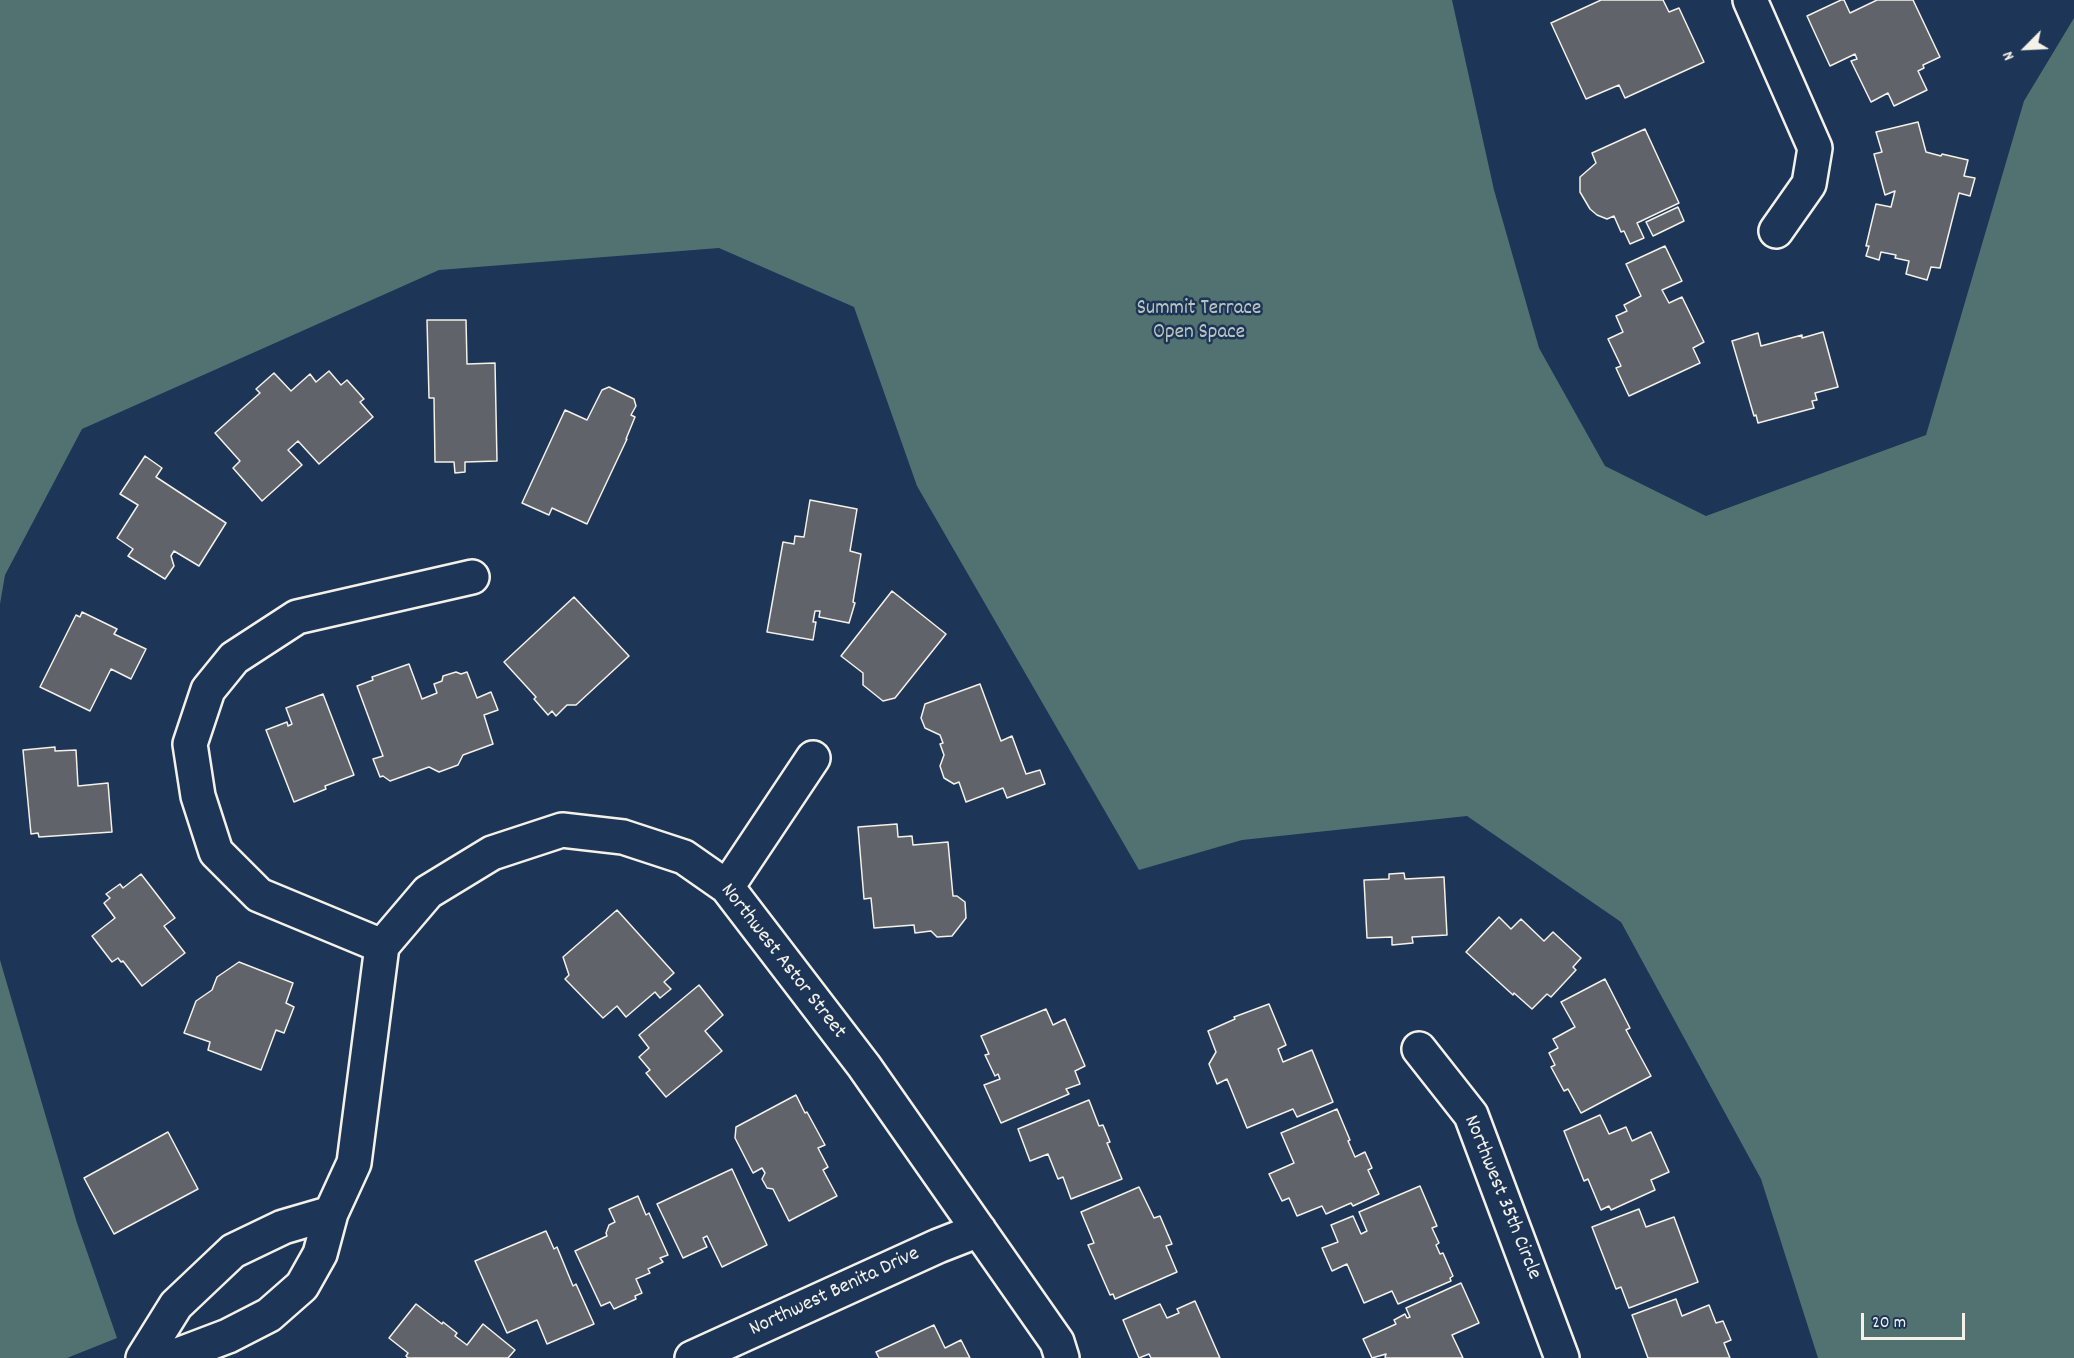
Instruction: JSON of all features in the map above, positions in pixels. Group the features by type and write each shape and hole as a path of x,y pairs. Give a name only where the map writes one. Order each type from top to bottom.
{"street":[{"path":"1750,0 1815,148 1809,184 1776,231"},
{"path":"170,1358 228,1336 269,1315 302,1286 320,1254 331,1213 354,1163 382,946 259,895 216,852 198,796 190,744 208,690 234,658 297,616 472,577"},
{"path":"728,887 813,758"},
{"name":"Northwest Astor Street","path":"382,946 428,892 492,853 562,831 623,837 684,857 728,887 864,1066 1057,1342 1062,1358"},
{"name":"Northwest 35th Circle","path":"1419,1050 1471,1115 1562,1358"},
{"path":"143,1358 176,1305 233,1251 283,1227 331,1213"},
{"name":"Northwest Benita Drive","path":"692,1358 927,1250 979,1230"}],"green space":[{"name":"Summit Terrace Open Space","path":"0,0 1452,0 1494,190 1539,348 1605,466 1706,516 1926,435 2024,101 2074,18 2074,1358 1818,1358 1761,1179 1621,922 1467,816 1242,840 1139,870 917,486 854,307 719,248 439,270 82,429 5,575 0,604"},
{"path":"0,960 77,1223 117,1338 67,1358 0,1358"}],"building":[{"path":"1601,0 1663,0 1669,12 1679,8 1704,62 1625,98 1619,85 1586,99 1551,23"},
{"path":"1844,0 1850,13 1877,0 1913,0 1940,57 1923,65 1924,68 1918,71 1927,90 1894,106 1888,93 1871,102 1851,61 1857,59 1855,54 1830,66 1807,16"},
{"path":"1918,122 1926,152 1968,160 1964,176 1975,178 1970,196 1959,193 1940,268 1931,267 1927,280 1906,274 1909,261 1895,258 1896,255 1881,252 1879,260 1866,256 1869,246 1866,246 1876,204 1891,207 1895,191 1885,195 1874,154 1882,152 1876,132"},
{"path":"1645,129 1679,203 1637,223 1644,238 1630,244 1624,231 1621,232 1614,216 1607,219 1590,209 1580,192 1580,177 1596,163 1592,153"},
{"path":"1678,207 1684,221 1653,236 1646,222"},
{"path":"1665,246 1682,281 1662,290 1669,303 1682,297 1704,342 1693,348 1700,363 1629,396 1616,368 1621,366 1608,339 1623,332 1616,316 1627,311 1624,305 1641,296 1626,264"},
{"path":"427,320 466,320 467,364 495,363 497,461 465,462 465,472 455,473 454,462 435,462 434,398 429,398"},
{"path":"1823,332 1838,387 1815,393 1817,400 1812,401 1814,408 1758,423 1732,341 1758,333 1761,346"},
{"path":"329,371 341,385 347,380 364,399 360,402 373,417 319,464 298,441 288,450 302,465 262,501 233,468 240,461 215,433 260,393 256,389 274,373 291,391 310,374 316,382"},
{"path":"609,387 634,399 636,406 631,415 635,417 587,524 552,508 549,515 522,503 565,410 587,420 602,390"},
{"path":"145,456 162,468 156,477 226,523 199,566 174,551 171,556 174,566 165,579 128,556 133,549 117,538 138,505 120,494"},
{"path":"810,500 857,509 850,551 861,554 853,602 855,603 849,623 819,617 820,611 815,611 813,640 767,632 783,542 794,544 795,536 804,537"},
{"path":"892,591 946,634 895,698 883,701 863,685 863,673 841,656"},
{"path":"574,597 629,656 576,705 567,705 556,716 552,711 548,715 534,699 536,697 504,662"},
{"path":"82,612 117,629 114,634 146,649 131,679 111,669 90,711 40,687 76,615 80,617"},
{"path":"409,664 422,699 437,693 434,684 442,681 443,676 456,672 461,674 467,672 477,698 491,692 498,710 484,715 493,744 463,755 458,765 439,772 429,767 390,781 383,776 380,777 373,759 383,756 357,686 373,680 372,677"},
{"path":"980,684 1001,741 1012,736 1026,774 1040,770 1045,784 1007,798 1003,788 966,802 959,782 954,784 944,778 940,766 944,755 940,744 943,743 940,735 925,728 921,718 925,704"},
{"path":"323,694 354,775 325,786 326,789 294,802 266,730 287,722 288,726 292,724 286,708"},
{"path":"55,747 55,751 76,750 78,786 108,783 112,832 39,837 38,833 31,834 23,750"},
{"path":"897,824 898,837 912,836 913,845 948,842 953,896 965,902 966,918 952,936 937,937 931,931 915,933 914,925 874,928 871,898 864,899 858,827"},
{"path":"1404,873 1405,879 1444,877 1447,935 1412,937 1413,943 1392,945 1392,937 1367,938 1364,880 1389,879 1389,874"},
{"path":"141,874 175,918 164,926 185,953 142,986 123,961 121,962 118,958 112,962 92,936 115,918 104,903 110,898 106,894 120,884 123,888"},
{"path":"617,910 674,973 664,982 671,989 660,998 655,992 626,1017 617,1006 603,1018 565,979 569,975 563,957"},
{"path":"1499,917 1511,929 1521,919 1544,941 1553,932 1581,958 1573,967 1576,970 1551,997 1547,994 1532,1009 1514,993 1513,995 1466,952"},
{"path":"239,962 293,983 286,1003 294,1007 284,1033 276,1030 261,1070 208,1050 210,1042 184,1033 196,1001 212,990 217,977"},
{"path":"1605,979 1630,1028 1626,1030 1651,1076 1581,1113 1568,1089 1564,1091 1551,1067 1555,1065 1549,1053 1558,1048 1553,1039 1575,1027 1561,1002"},
{"path":"699,985 723,1015 705,1031 722,1051 666,1097 646,1073 650,1070 639,1057 649,1048 639,1035"},
{"path":"1269,1004 1286,1045 1278,1049 1283,1062 1312,1050 1333,1102 1297,1117 1293,1109 1247,1128 1227,1079 1217,1084 1209,1064 1216,1052 1208,1031 1235,1019 1234,1017"},
{"path":"1046,1009 1053,1025 1065,1019 1085,1066 1075,1071 1080,1084 1066,1089 1069,1094 1001,1123 984,1085 1000,1079 998,1074 995,1076 985,1055 989,1054 981,1036"},
{"path":"796,1095 825,1145 818,1148 828,1167 823,1170 837,1196 789,1221 773,1189 767,1188 762,1179 765,1173 762,1168 753,1173 735,1138 736,1127"},
{"path":"1089,1100 1099,1126 1103,1125 1110,1142 1107,1143 1122,1179 1071,1199 1063,1177 1058,1179 1048,1154 1030,1161 1018,1129"},
{"path":"1337,1109 1355,1157 1365,1152 1372,1168 1368,1170 1379,1194 1353,1206 1351,1203 1326,1214 1322,1206 1297,1216 1289,1198 1282,1201 1269,1174 1294,1163 1281,1133"},
{"path":"1600,1115 1609,1134 1626,1127 1632,1141 1651,1132 1669,1172 1651,1180 1655,1190 1611,1210 1609,1206 1601,1210 1588,1179 1584,1181 1564,1131"},
{"path":"168,1132 198,1189 114,1234 84,1178"},
{"path":"732,1169 767,1245 722,1267 707,1236 703,1238 707,1247 683,1258 657,1204"},
{"path":"1420,1186 1437,1226 1432,1228 1439,1243 1436,1245 1440,1254 1443,1253 1453,1276 1450,1278 1451,1281 1398,1304 1392,1291 1364,1303 1347,1264 1332,1271 1322,1248 1338,1242 1331,1225 1353,1216 1361,1234 1367,1231 1359,1212"},
{"path":"1139,1187 1154,1218 1160,1216 1172,1244 1166,1246 1177,1272 1115,1299 1113,1294 1110,1295 1088,1245 1094,1243 1081,1212"},
{"path":"638,1196 646,1215 649,1213 668,1255 660,1258 663,1262 648,1269 650,1273 636,1279 642,1293 635,1296 636,1299 614,1309 610,1302 601,1306 575,1251 607,1236 609,1225 615,1222 609,1209"},
{"path":"1639,1209 1646,1227 1674,1217 1698,1282 1629,1308 1621,1287 1616,1289 1592,1227"},
{"path":"546,1231 554,1249 557,1247 573,1286 576,1284 594,1324 547,1344 537,1320 507,1333 475,1261"},
{"path":"1461,1283 1479,1323 1452,1335 1463,1358 1385,1358 1386,1354 1372,1358 1363,1339 1396,1324 1394,1320 1405,1314 1407,1318 1410,1317 1406,1308"},
{"path":"1676,1299 1682,1316 1709,1305 1716,1323 1723,1321 1731,1340 1724,1343 1730,1358 1648,1358 1632,1315"},
{"path":"1195,1301 1220,1358 1151,1358 1149,1354 1139,1358 1123,1320 1160,1304 1167,1318 1179,1313 1177,1309"},
{"path":"416,1304 457,1333 455,1336 467,1345 483,1324 515,1350 508,1358 408,1358 406,1356 408,1353 389,1338"},
{"path":"934,1325 945,1348 961,1340 970,1358 879,1358 876,1352"}]}
